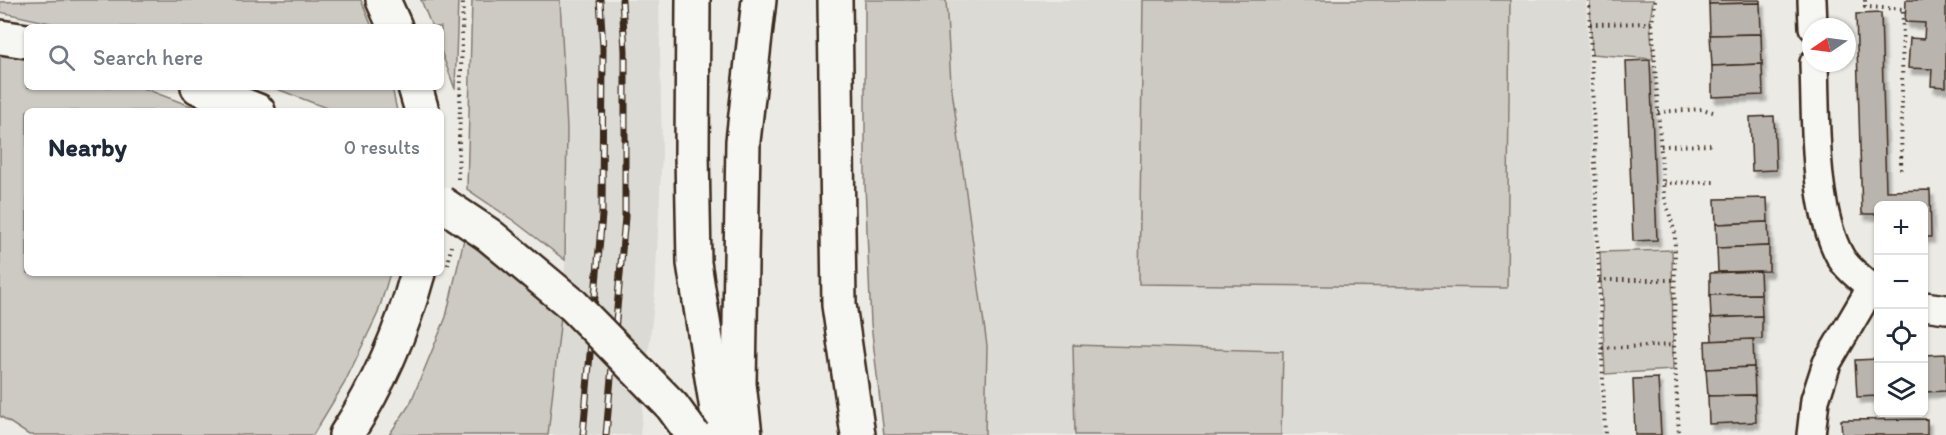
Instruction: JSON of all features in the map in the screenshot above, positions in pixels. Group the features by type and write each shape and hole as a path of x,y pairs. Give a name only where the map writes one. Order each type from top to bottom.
{"main road":[{"path":"383,0 394,24"},
{"path":"693,0 694,263 721,435"},
{"path":"745,435 739,384 743,141 759,0"},
{"path":"835,0 839,305 858,435"},
{"path":"0,36 24,40"},
{"path":"206,90 250,108"},
{"path":"416,90 421,108"},
{"path":"444,205 489,235 573,305 672,406 693,435"},
{"path":"346,435 381,375 398,336 417,276"}],"street":[{"path":"1812,0 1813,18"},
{"path":"1814,72 1820,187 1827,223 1842,259 1874,289"},
{"path":"1812,435 1815,400 1827,363 1874,292"},
{"path":"1928,307 1946,309"}],"path":[{"path":"1589,0 1605,435"},
{"path":"1655,0 1652,23 1664,196 1675,233 1674,345 1679,435"},
{"path":"1865,0 1865,7 1903,9 1901,171"},
{"path":"1590,24 1652,23"},
{"path":"1658,112 1702,109 1713,112"},
{"path":"1661,146 1713,145"},
{"path":"1664,183 1715,182"},
{"path":"1599,280 1674,280"},
{"path":"1602,348 1674,345"}],"shaded area":[{"path":"361,0 371,24 54,24 0,12 0,2"},
{"path":"421,0 458,0 455,89 444,59 444,24 431,24"},
{"path":"472,0 560,0 567,129 565,260 467,189"},
{"path":"560,0 659,0 662,153 655,292 640,435 548,435 567,242 567,129"},
{"path":"865,0 946,0 951,83 987,346 985,435 884,435 871,324 865,184"},
{"path":"946,0 1586,0 1602,435 985,435 987,346 951,83"},
{"path":"1143,0 1510,0 1507,288 1139,284"},
{"path":"1590,0 1653,0 1650,22 1653,59 1592,54"},
{"path":"0,53 24,57 24,90 148,90 196,108 24,108 24,276 389,276 378,313 344,384 313,435 29,435 0,416"},
{"path":"280,90 393,90 396,108 326,108"},
{"path":"464,239 561,316 548,435 389,435 410,404 446,317"},
{"path":"1672,250 1673,370 1605,374 1600,252"},
{"path":"1073,345 1283,351 1281,435 1075,435"}],"building":[{"path":"1709,0 1760,0 1760,3 1709,4"},
{"path":"1906,0 1946,0 1946,87 1931,86 1932,69 1908,68 1910,38 1924,39 1925,23 1905,22"},
{"path":"1760,3 1761,34 1710,35 1709,4"},
{"path":"1881,13 1886,191 1930,190 1931,237 1928,237 1928,201 1874,201 1874,214 1862,214 1856,14"},
{"path":"1761,34 1762,64 1712,66 1710,35"},
{"path":"1650,60 1657,240 1633,241 1626,61"},
{"path":"1762,64 1763,95 1712,97 1712,66"},
{"path":"1774,116 1776,170 1752,171 1750,117"},
{"path":"1767,198 1768,222 1716,224 1715,199"},
{"path":"1768,222 1769,246 1717,248 1716,224"},
{"path":"1769,246 1769,271 1718,272 1717,248"},
{"path":"1760,271 1761,294 1710,295 1710,273"},
{"path":"1761,294 1762,316 1711,318 1710,295"},
{"path":"1762,316 1762,339 1712,341 1711,318"},
{"path":"1753,339 1754,367 1706,369 1705,341"},
{"path":"1946,354 1946,391 1928,392 1928,355"},
{"path":"1874,359 1874,396 1857,397 1855,360"},
{"path":"1754,367 1755,395 1708,396 1706,369"},
{"path":"1658,378 1661,435 1635,435 1633,379"},
{"path":"1755,395 1756,422 1709,424 1708,396"},
{"path":"1927,419 1927,435 1842,435 1841,420"}],"railway":[{"path":"583,435 602,215 603,48 600,0"},
{"path":"606,435 625,217 625,51 622,0"}]}
